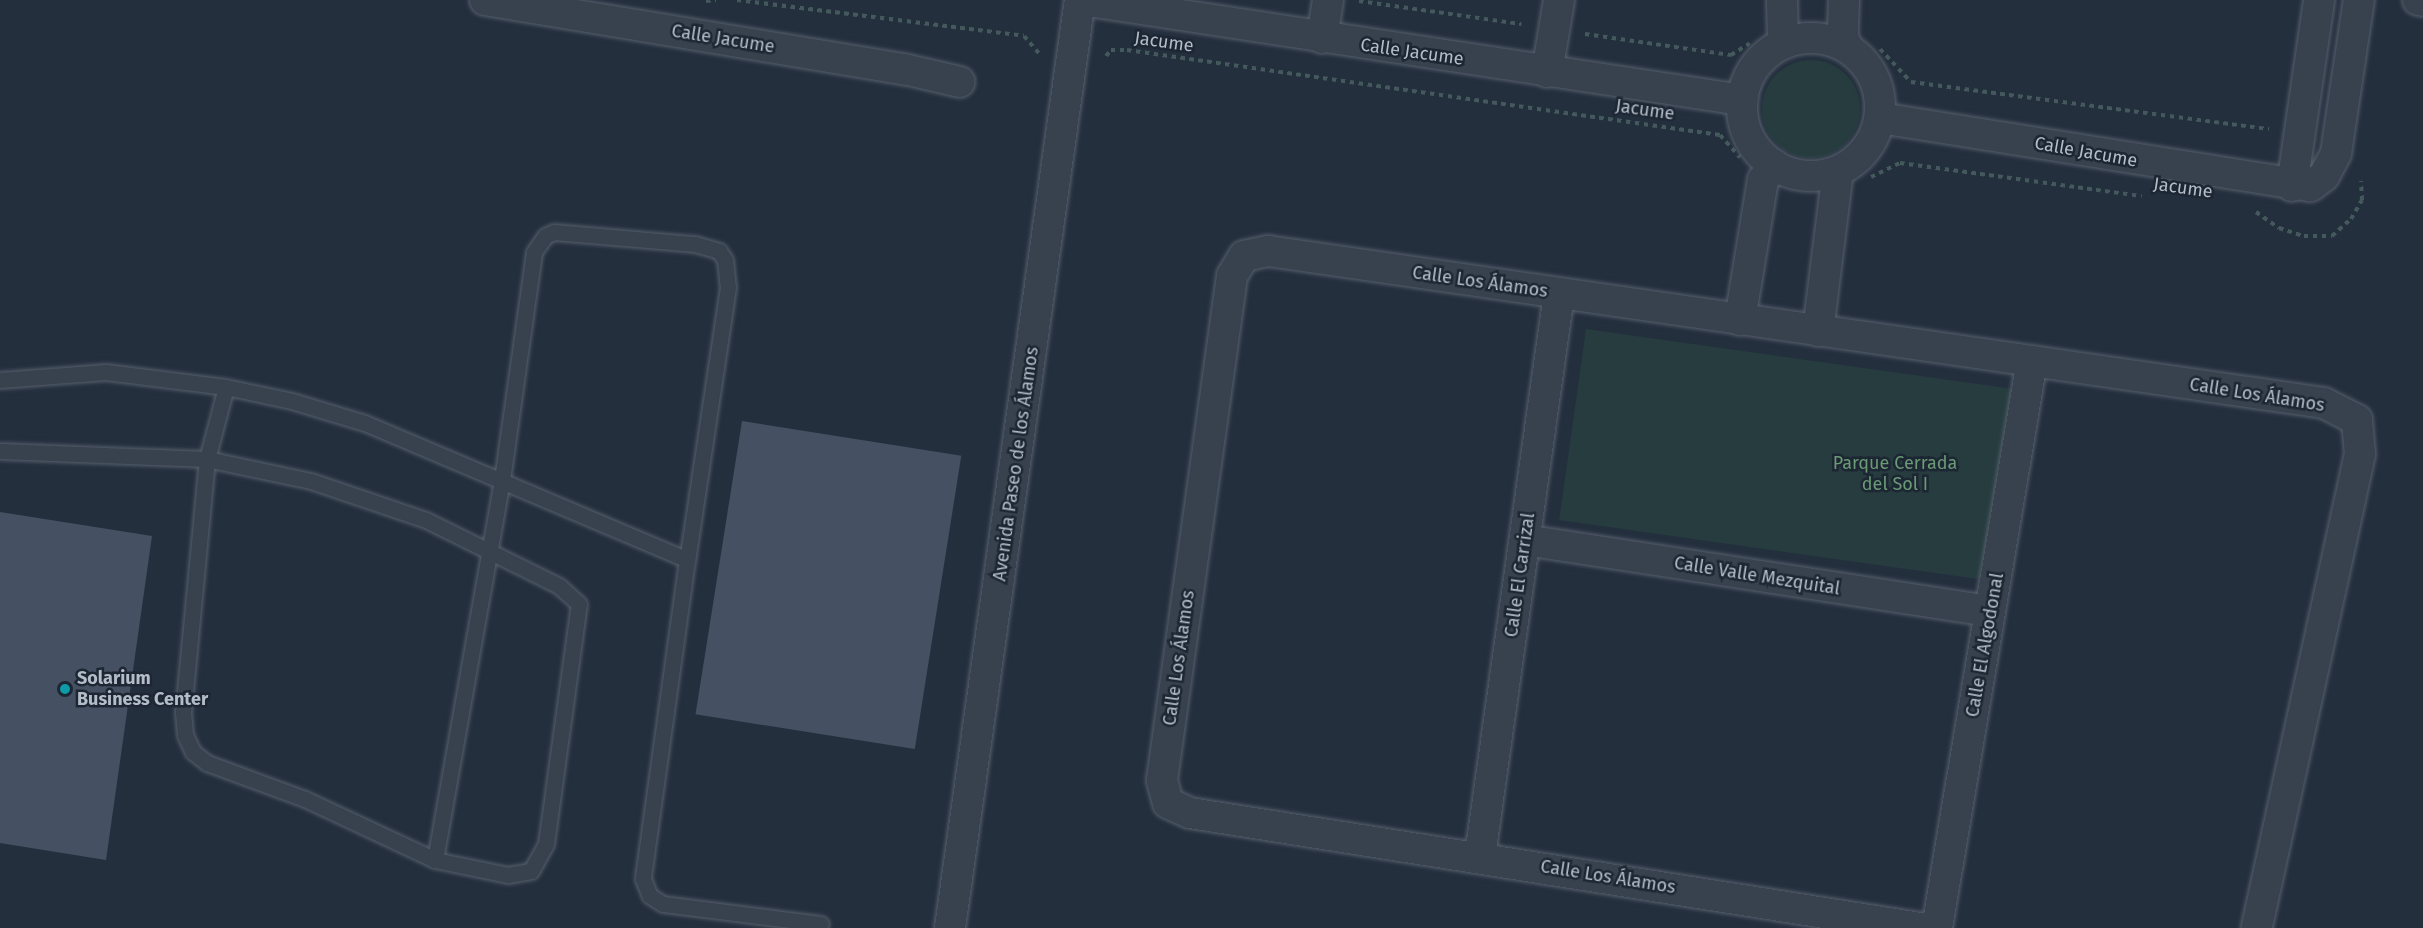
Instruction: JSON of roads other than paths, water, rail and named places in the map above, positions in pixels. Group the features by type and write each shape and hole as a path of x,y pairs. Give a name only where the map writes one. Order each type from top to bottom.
{"street":[{"name":"Calle Jacume","path":"485,0 579,8 904,69 960,82"},
{"name":"Calle Jacume","path":"1081,0 1742,100"},
{"name":"Avenida Paseo de los Álamos","path":"950,928 1081,0"},
{"path":"1322,38 1328,0"},
{"path":"1547,72 1559,0"},
{"path":"1782,0 1783,42"},
{"path":"1844,0 1843,37 1847,47"},
{"path":"2319,0 2292,186 2311,186 2324,176 2339,138 2359,0"},
{"path":"2418,0 2423,1"},
{"path":"1740,320 1768,173 1762,155 1746,130 1742,100 1754,68 1783,42 1814,37 1847,47 1860,57 1877,85 1880,118 1866,150 1837,180 1818,331"},
{"name":"Calle Jacume","path":"1880,118 2292,186"},
{"path":"1768,173 1816,176 1837,180"},
{"name":"Calle Los Álamos","path":"1920,928 1480,856 1190,813 1168,803 1162,780 1232,276 1244,256 1268,251 2324,403 2357,420 2360,454 2257,928"},
{"name":"Calle El Carrizal","path":"1480,856 1559,294"},
{"name":"Calle El Algodonal","path":"1937,928 2032,361"},
{"name":"Calle Valle Mezquital","path":"1525,540 1990,611"}],"lane":[{"path":"435,860 502,480 534,252 545,236 565,231 708,246 725,260 728,287 643,879 650,896 663,904 821,924"},
{"path":"0,380 106,372 226,387 292,401 365,423 687,560"},
{"path":"0,451 207,459 311,481 363,496 490,549 568,591 579,604 546,844 537,864 521,875 435,860 305,799 207,763 193,752 185,735 183,712 207,459 226,387"}],"place":[{"name":"Solarium Business Center","path":"65,689"}],"park label":[{"name":"Parque Cerrada del Sol I","path":"1895,474"}]}
